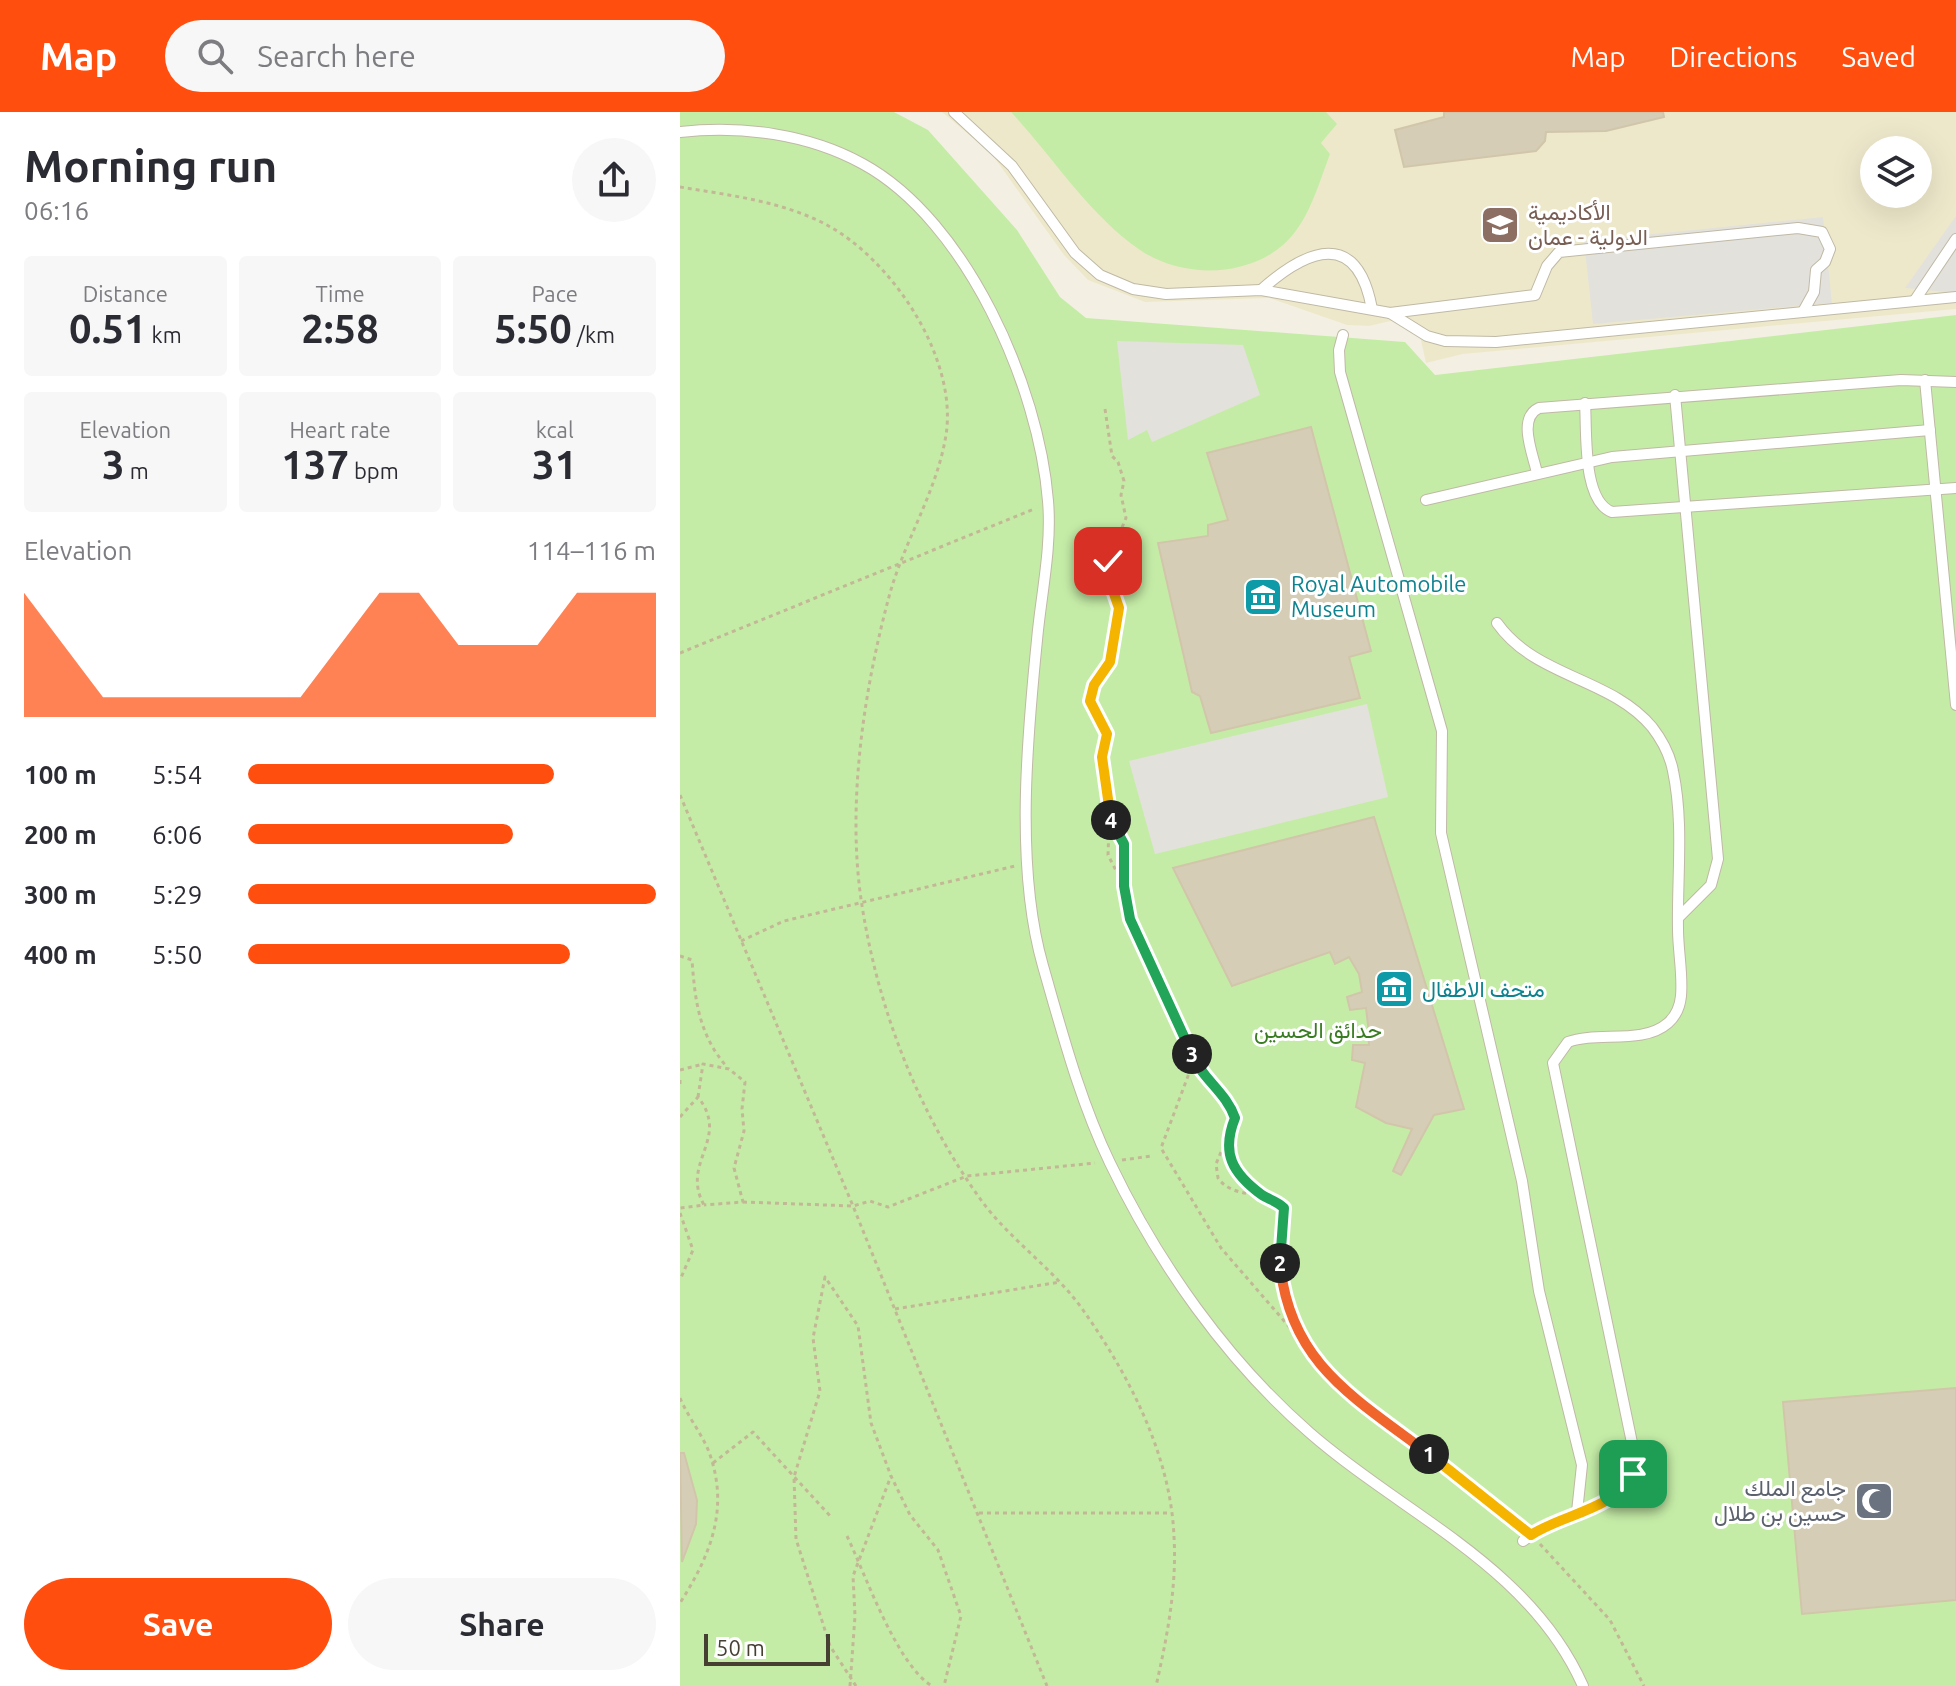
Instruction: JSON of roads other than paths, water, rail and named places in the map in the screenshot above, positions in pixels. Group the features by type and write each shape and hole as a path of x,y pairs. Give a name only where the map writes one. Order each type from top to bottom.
{"lane":[{"path":"954,112 1012,166 1075,253 1100,275 1133,289 1166,294 1261,290 1390,313 1436,338 1496,342 1956,297"},
{"path":"680,132 756,132 834,151 864,165 899,189 927,215 970,276 1003,334 1021,380 1048,503 1030,714 1028,863 1039,953 1064,1039 1109,1161 1154,1244 1195,1305 1275,1400 1312,1435 1491,1567 1537,1612 1571,1660 1583,1686"},
{"path":"1390,313 1535,295 1547,266 1559,252 1814,228 1828,238 1830,249 1825,262 1816,270 1814,292 1804,310"},
{"path":"1915,300 1956,239"},
{"path":"1261,290 1300,260 1330,254 1347,261 1361,273 1372,309"},
{"path":"1343,335 1339,350 1340,372 1442,731 1441,833 1518,1160 1539,1291 1582,1465 1577,1512"},
{"path":"1537,473 1527,426 1530,412 1539,408 1675,395 1925,380 1956,382"},
{"path":"1925,380 1956,705"},
{"path":"1675,395 1718,859 1711,885 1678,918"},
{"path":"1585,403 1594,498 1605,509 1620,512 1956,488"},
{"path":"1426,500 1589,461 1930,430"},
{"path":"1497,623 1521,650 1547,667 1617,699 1641,717 1661,740 1675,783 1681,870 1678,918 1680,1005 1667,1024 1646,1033 1575,1039 1561,1048 1553,1063 1636,1450 1633,1474 1608,1502 1577,1512 1527,1538"}],"place":[{"name":"الأكاديمية الدولية - عمان","path":"1500,225"},
{"name":"Royal Automobile Museum","path":"1263,597"},
{"name":"متحف الاطفال","path":"1394,989"},
{"name":"جامع الملك حسين بن طلال","path":"1874,1501"}],"park label":[{"name":"حدائق الحسين","path":"1318,1030"}]}
